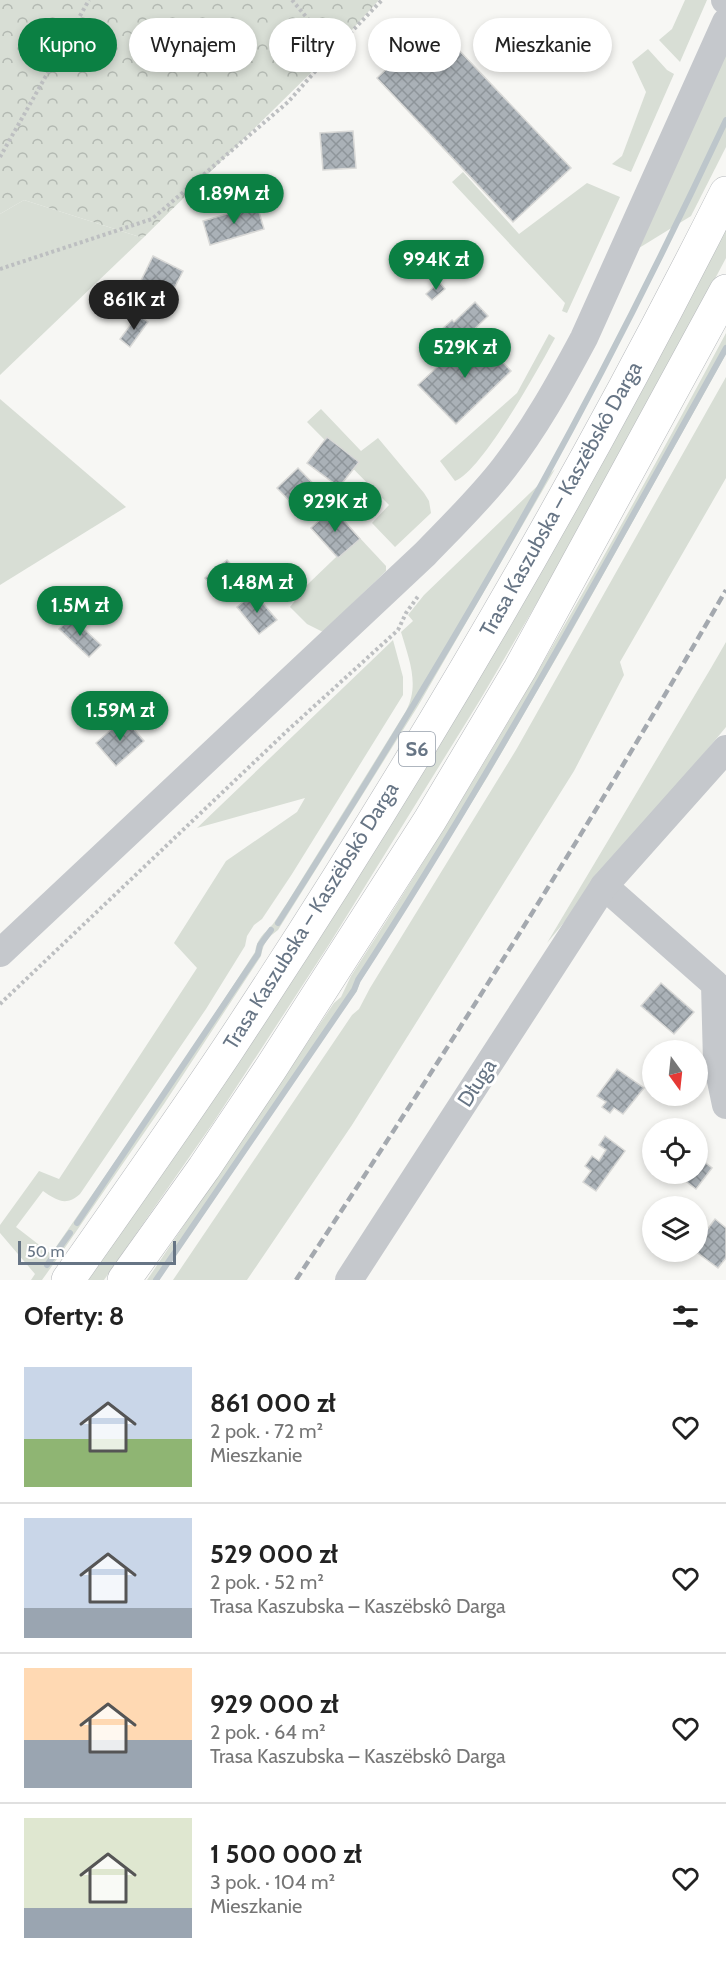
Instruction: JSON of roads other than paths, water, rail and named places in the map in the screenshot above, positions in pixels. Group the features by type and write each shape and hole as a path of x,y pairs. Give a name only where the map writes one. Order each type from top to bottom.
{"highway":[{"name":"Trasa Kaszubska – Kaszëbskô Darga","path":"68,1280 228,1048 384,803 475,652 584,463 686,274 726,194"},
{"name":"S6","path":"123,1280 204,1168 271,1068 436,810 520,669 726,291"}],"street":[{"path":"0,953 418,560 463,516 489,486 530,433 559,386 584,338 726,22"},
{"name":"Długa","path":"349,1280 604,886 726,749"},
{"path":"604,886 715,984 717,1062 726,1106"}],"waterway":[{"path":"278,923 412,707 540,487 636,305 726,120"},
{"path":"156,1280 354,990 358,980 455,825 502,747 726,348"},
{"path":"77,1223 258,954 260,945 271,930"},
{"path":"47,1265 70,1233"}],"railway":[{"path":"296,1280 516,938 623,765 726,590"}]}
